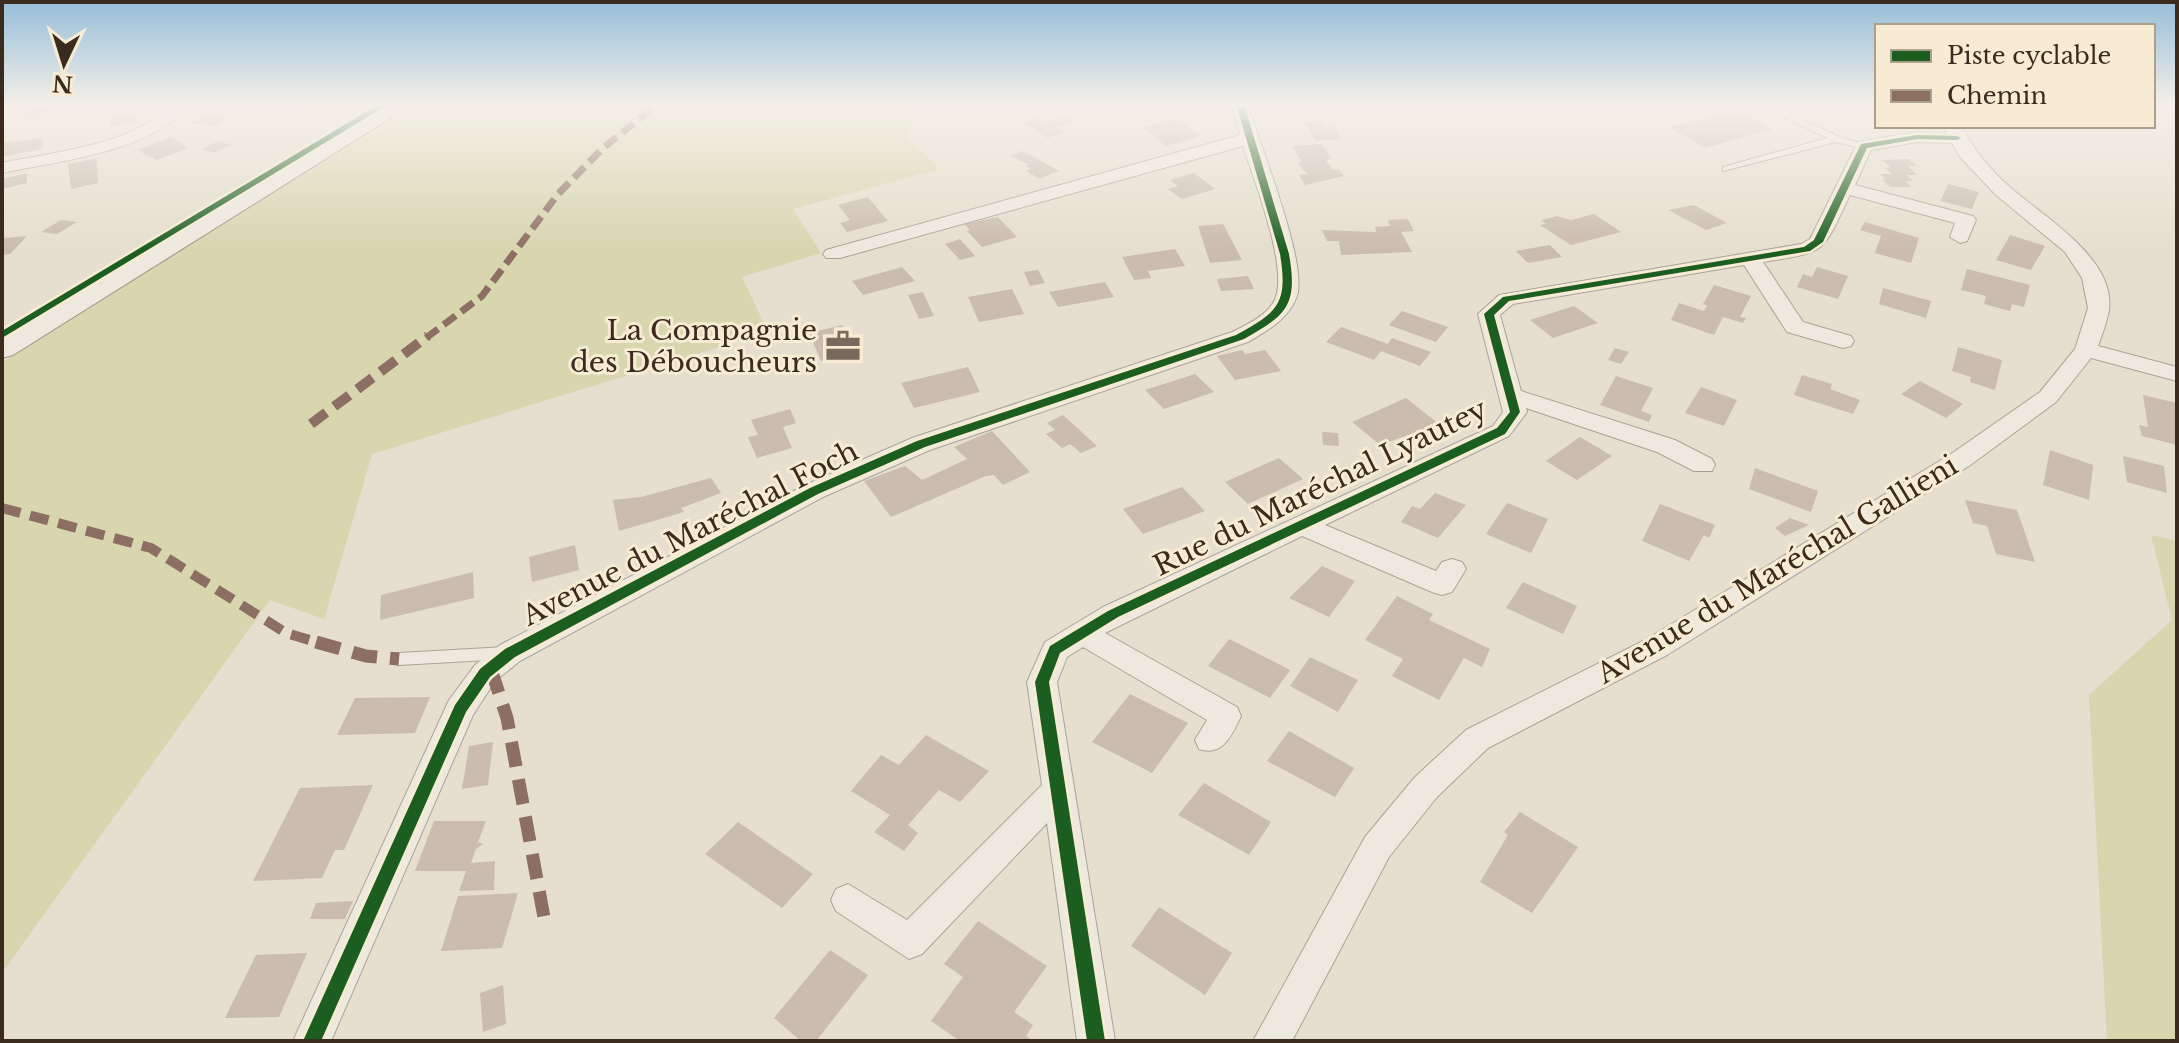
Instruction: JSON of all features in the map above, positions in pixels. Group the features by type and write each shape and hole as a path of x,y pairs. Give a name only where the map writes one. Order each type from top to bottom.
{"main road":[{"path":"2,348 321,153"}],"street":[{"path":"2,168 59,153"},
{"path":"833,254 1198,153"},
{"name":"Avenue du Maréchal Foch","path":"312,1041 460,709 485,673 510,653 814,491 907,450 1240,337 1272,318 1288,293 1287,266 1251,153"},
{"name":"Rue du Maréchal Lyautey","path":"1096,1041 1042,682 1055,650 1113,614 1501,431 1515,412 1489,314 1506,299 1792,254 1818,242 1861,153"},
{"name":"Avenue du Maréchal Gallieni","path":"1272,1041 1377,847 1426,787 1477,739 1657,647 1960,460 2048,397 2086,350 2099,308 2092,278 2073,248 2003,191 1966,153"},
{"path":"1844,188 1966,220 1960,237"},
{"path":"1751,260 1795,327 1843,341"},
{"path":"2086,350 2177,374"},
{"name":"Rue du Maréchal Lyautey","path":"1510,395 1666,446 1703,465"},
{"name":"Rue du Maréchal Lyautey","path":"1302,525 1442,585 1452,569"},
{"path":"1082,633 1226,716 1210,740"},
{"path":"848,900 909,942 1057,791"}],"lane":[{"path":"1726,169 1786,153"},
{"path":"399,659 510,653"}],"green space":[{"path":"340,153 923,153 939,169 793,209 821,253 742,277 768,332 372,454 324,619 270,600 2,973 2,363 169,255"},
{"path":"2151,535 2177,541 2177,1041 2107,1041 2089,695 2172,620"}],"building":[{"path":"2,153 24,153 2,157"},
{"path":"142,153 176,153 157,160"},
{"path":"1025,153 1059,171 1040,179 1026,171 1031,169 1025,166 1028,164 1010,156"},
{"path":"1296,153 1328,153 1332,159 1326,160 1333,170 1339,169 1344,176 1305,185 1299,175 1307,174 1297,162 1302,162"},
{"path":"97,158 98,183 71,189 68,164"},
{"path":"1909,159 1917,166 1908,166 1917,175 1907,175 1913,181 1905,181 1911,187 1890,187 1880,174 1892,174 1885,168 1891,167 1882,160"},
{"path":"27,173 27,183 2,189 2,179"},
{"path":"1194,173 1215,189 1182,199 1168,189 1178,186 1170,180"},
{"path":"1948,184 1979,192 1972,209 1940,201"},
{"path":"868,197 888,221 847,232 840,223 850,220 838,205"},
{"path":"1694,205 1727,223 1706,230 1668,210"},
{"path":"1594,214 1621,232 1571,245 1540,225 1546,224 1541,220 1557,216 1571,220"},
{"path":"998,217 1017,237 982,247 964,224"},
{"path":"1408,219 1414,231 1401,232 1412,252 1341,255 1339,241 1327,241 1322,230 1376,232 1375,227 1390,226 1388,220"},
{"path":"61,220 77,222 57,234 41,232"},
{"path":"1865,222 1919,238 1911,263 1875,253 1881,236 1860,230"},
{"path":"1223,224 1242,260 1210,263 1198,226"},
{"path":"2010,235 2045,246 2031,270 1996,260"},
{"path":"27,236 10,254 2,255 2,238"},
{"path":"960,239 975,256 960,260 945,244"},
{"path":"1550,245 1562,257 1528,263 1516,251"},
{"path":"1175,249 1185,266 1148,271 1151,278 1134,280 1122,257"},
{"path":"902,267 915,281 863,295 852,281"},
{"path":"1817,267 1848,276 1838,299 1797,287 1803,274 1812,277"},
{"path":"1967,269 2030,285 2024,307 2012,304 2010,311 1984,304 1986,296 1961,290"},
{"path":"1038,270 1045,283 1030,286 1024,272"},
{"path":"1248,276 1254,289 1221,291 1217,279"},
{"path":"1105,282 1114,297 1058,307 1049,292"},
{"path":"1714,285 1751,296 1740,317 1746,318 1743,323 1723,317 1714,335 1671,320 1679,303 1704,311 1707,306 1703,304"},
{"path":"1883,288 1931,301 1926,318 1879,304"},
{"path":"1012,289 1024,314 979,322 968,297"},
{"path":"923,292 934,316 919,319 908,295"},
{"path":"1574,306 1598,323 1553,338 1530,320"},
{"path":"1402,311 1448,327 1436,342 1389,325"},
{"path":"842,325 855,352 821,361 809,333"},
{"path":"1341,327 1388,344 1392,338 1431,352 1420,366 1381,351 1374,360 1326,342"},
{"path":"1958,347 2002,360 1995,390 1970,382 1971,377 1952,371"},
{"path":"1615,348 1629,352 1621,364 1608,360"},
{"path":"1242,350 1245,354 1265,350 1281,371 1235,380 1217,356"},
{"path":"968,367 980,392 914,408 901,383"},
{"path":"1195,374 1214,392 1164,409 1145,390"},
{"path":"1802,375 1832,384 1830,389 1860,400 1853,414 1794,395"},
{"path":"1616,376 1653,388 1641,411 1652,415 1649,422 1600,405"},
{"path":"1920,381 1963,404 1946,418 1901,394"},
{"path":"1701,387 1737,400 1724,426 1685,413"},
{"path":"2143,395 2177,403 2177,445 2142,436 2139,425 2148,427"},
{"path":"1406,398 1439,424 1380,445 1352,422"},
{"path":"790,409 796,423 783,427 792,448 757,458 748,437 758,435 751,420"},
{"path":"1063,415 1097,446 1081,453 1070,444 1062,448 1046,434 1055,430 1047,423"},
{"path":"992,431 1030,472 1003,485 994,475 986,476 891,517 864,481 905,466 922,480 967,459 954,447"},
{"path":"1322,432 1338,433 1339,446 1323,445"},
{"path":"1580,437 1612,456 1577,480 1546,461"},
{"path":"2050,450 2093,465 2089,500 2043,485"},
{"path":"2123,456 2164,466 2167,493 2127,482"},
{"path":"1279,458 1303,479 1248,504 1225,482"},
{"path":"1755,468 1818,491 1811,512 1749,489"},
{"path":"711,478 721,493 681,508 684,512 619,531 613,500 641,497"},
{"path":"1182,487 1205,511 1143,534 1123,509"},
{"path":"1435,493 1466,505 1438,538 1401,522 1412,506 1420,509"},
{"path":"1965,500 2017,510 2035,562 1996,554 1987,526 1973,523"},
{"path":"1507,503 1548,519 1531,553 1486,534"},
{"path":"1660,504 1715,525 1709,538 1704,535 1689,561 1642,541"},
{"path":"1790,518 1809,525 1785,536 1775,528"},
{"path":"575,545 579,570 532,582 529,557"},
{"path":"1322,566 1355,581 1329,617 1289,598"},
{"path":"473,572 474,598 380,620 381,595"},
{"path":"1523,582 1577,606 1563,634 1506,608"},
{"path":"1397,596 1433,614 1429,620 1490,649 1482,667 1464,658 1439,700 1392,676 1403,659 1365,640"},
{"path":"1229,639 1290,670 1270,698 1208,666"},
{"path":"1310,657 1358,680 1338,712 1290,686"},
{"path":"1130,694 1188,723 1152,773 1092,742"},
{"path":"430,697 415,733 337,735 355,698"},
{"path":"1289,731 1354,768 1335,797 1267,761"},
{"path":"926,735 989,771 960,802 939,790 908,825 918,833 904,851 874,832 890,815 851,791 881,755 899,765"},
{"path":"493,742 488,785 462,789 469,746"},
{"path":"1204,783 1271,822 1249,855 1178,815"},
{"path":"373,785 344,850 335,850 322,878 253,881 300,788"},
{"path":"1520,812 1578,847 1532,913 1480,882 1508,835 1504,832"},
{"path":"434,821 486,821 478,842 483,844 476,849 471,863 495,861 494,890 459,891 466,871 415,871"},
{"path":"738,822 813,874 782,908 705,854"},
{"path":"518,893 502,948 441,951 458,896"},
{"path":"353,901 345,919 310,919 316,903"},
{"path":"1159,907 1232,953 1205,995 1131,946"},
{"path":"978,921 1047,966 1014,1012 1033,1025 1026,1036 1034,1041 960,1041 931,1021 963,977 944,964"},
{"path":"830,950 868,975 816,1041 801,1041 774,1018"},
{"path":"307,953 279,1017 225,1018 256,955"},
{"path":"503,985 506,1024 483,1032 480,993"}],"marked path":[{"path":"311,424 482,296 558,194 598,153"},
{"path":"2,508 151,548 286,633 366,656 399,659"},
{"path":"491,669 507,718 546,928"}],"cycle path":[{"path":"2,335 304,153"},
{"path":"312,1041 460,709 485,673 510,653 814,491 921,444 1240,337 1262,324 1276,313 1286,299 1288,276 1278,229 1254,153"},
{"path":"1096,1041 1042,682 1055,650 1113,614 1501,431 1515,412 1489,314 1506,299 1807,249 1818,242 1861,153"}],"place":[{"name":"La Compagnie des Déboucheurs","path":"843,346"}]}
